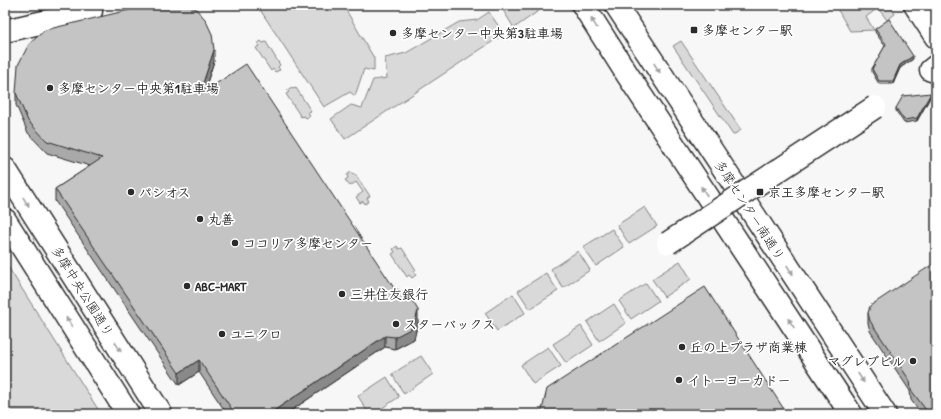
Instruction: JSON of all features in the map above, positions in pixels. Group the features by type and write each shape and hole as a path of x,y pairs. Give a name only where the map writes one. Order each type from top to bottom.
{"street":[{"path":"583,5 618,61 851,414"},
{"name":"多摩センター南通り","path":"616,5 885,414"},
{"path":"915,5 936,37"},
{"path":"5,31 91,11"},
{"path":"668,243 875,106"},
{"name":"多摩中央公園通り","path":"5,169 161,414"},
{"path":"5,220 128,414"}],"shaded area":[{"path":"257,5 343,5 374,58 374,71 364,69 355,96 350,92 324,107"},
{"path":"500,5 547,5 514,28"},
{"path":"835,5 889,5 895,14 887,20 878,8 866,17 874,30 850,31"},
{"path":"489,12 504,34 345,139 331,119 351,105 362,108 373,80 387,78 385,58 406,53 459,22 477,20"},
{"path":"261,41 263,43 266,42 280,65 278,67 280,70 275,72 273,69 271,71 256,48 259,46 257,44"},
{"path":"681,41 741,130 733,135 673,46"},
{"path":"292,87 293,89 296,88 311,111 308,112 310,116 306,118 304,116 301,117 286,94 289,92 287,90"},
{"path":"351,172 353,175 355,174 370,196 367,198 369,201 365,204 363,201 360,203 356,197 363,192 356,182 350,186 345,180 348,178 347,175"},
{"path":"645,207 657,226 629,244 617,225"},
{"path":"612,229 624,247 596,266 583,247"},
{"path":"397,246 399,249 402,248 416,270 414,272 416,275 412,278 409,275 407,277 392,254 395,252 393,249"},
{"path":"578,251 590,270 563,288 551,269"},
{"path":"680,261 691,279 664,297 652,279"},
{"path":"5,262 101,414 5,414"},
{"path":"546,273 558,291 530,309 518,291"},
{"path":"646,283 658,301 631,319 619,301"},
{"path":"513,294 525,313 497,331 485,313"},
{"path":"614,304 626,323 599,341 587,322"},
{"path":"581,326 593,345 566,363 553,344"},
{"path":"548,347 561,366 533,384 521,365"},
{"path":"421,356 433,374 404,394 392,374"},
{"path":"387,377 399,397 373,414 369,414 358,396"}],"building":[{"name":"ココリア多摩センター","path":"150,5 186,5 195,8 205,19 212,34 214,50 199,95 246,64 394,288 408,294 418,310 414,327 395,337 385,336 269,414 235,414 199,360 179,373 55,189 102,158 47,141 28,121 16,93 18,65 29,44 45,30"},
{"path":"889,19 913,56 900,65 893,81 879,81 872,69 886,44 875,29"},
{"path":"931,93 917,118 904,120 896,108 903,96"},
{"name":"マグレブビル","path":"936,262 936,414 929,414 911,390 910,381 870,321 868,313 870,306"},
{"name":"丘の上プラザ商業棟","path":"705,287 787,414 541,414 547,389"}],"place":[{"name":"多摩センター駅","path":"694,30"},
{"name":"多摩センター中央第3駐車場","path":"393,33"},
{"name":"多摩センター中央第1駐車場","path":"50,88"},
{"name":"パシオス","path":"131,192"},
{"name":"京王多摩センター駅","path":"760,192"},
{"name":"丸善","path":"200,219"},
{"name":"ココリア多摩センター","path":"235,243"},
{"name":"ABC-MART","path":"187,286"},
{"name":"三井住友銀行","path":"342,294"},
{"name":"スターバックス","path":"396,324"},
{"name":"ユニクロ","path":"222,334"},
{"name":"丘の上プラザ商業棟","path":"682,347"},
{"name":"マグレブビル","path":"913,361"},
{"name":"イトーヨーカドー","path":"679,380"}]}
